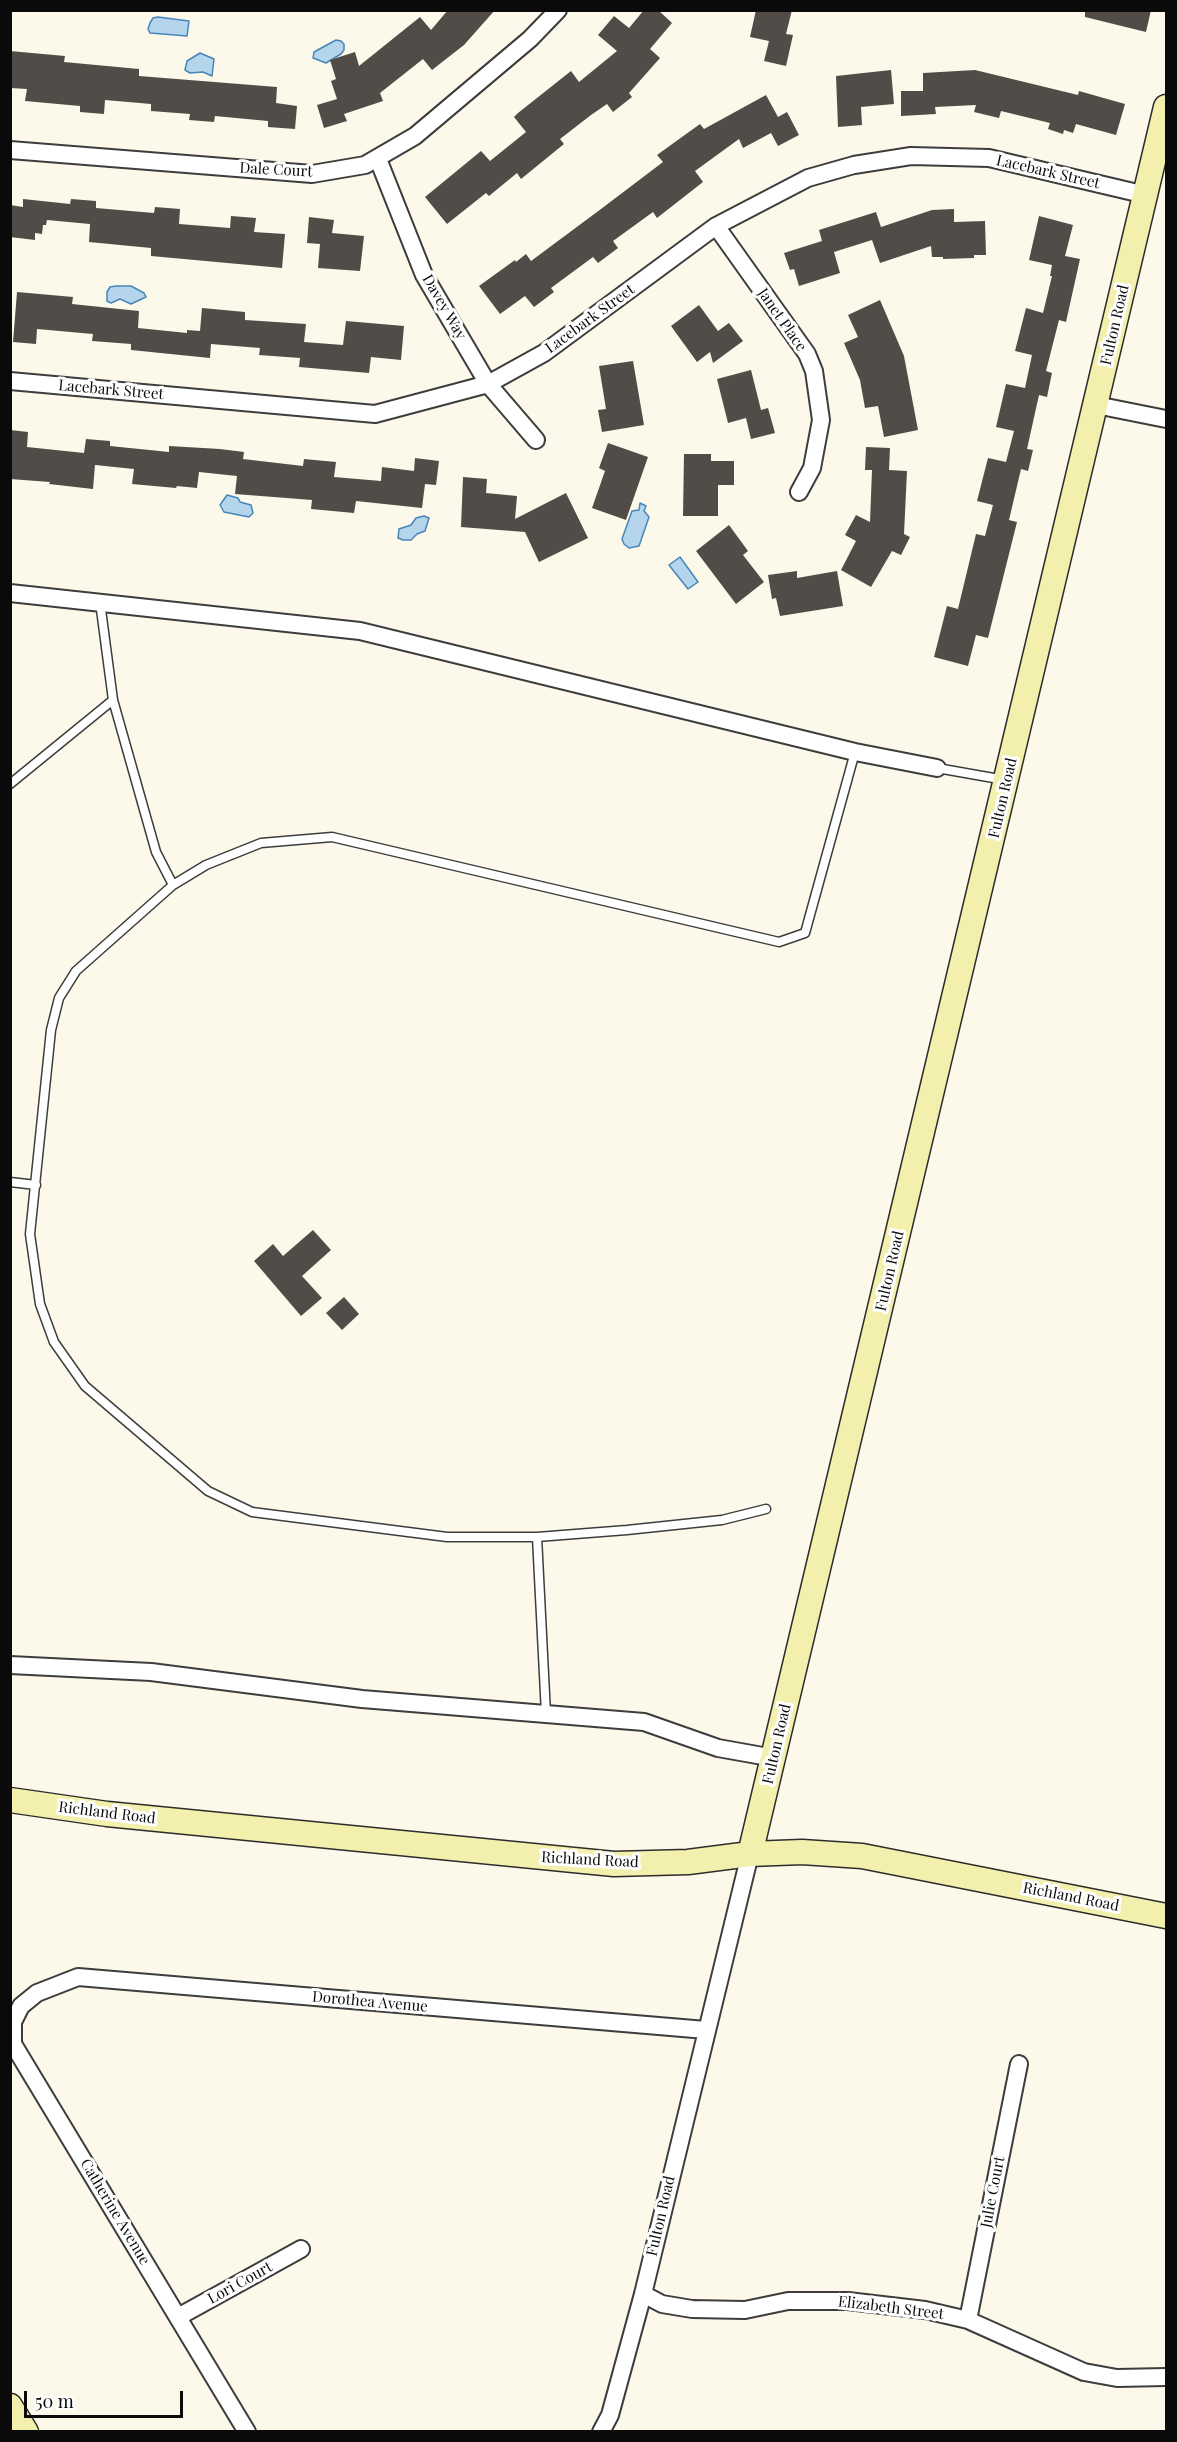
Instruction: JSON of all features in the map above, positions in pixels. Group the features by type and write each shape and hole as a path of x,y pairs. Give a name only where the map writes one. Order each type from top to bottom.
{"street":[{"name":"Dale Court","path":"10,150 312,174 365,165 415,136 530,39 558,10"},
{"name":"Fulton Road","path":"601,2432 610,2415 643,2294 705,2030 774,1758 1167,107"},
{"name":"Lacebark Street","path":"10,381 375,414 488,384 544,353 716,226 808,178 854,165 911,156 989,158 1146,195"},
{"name":"Davey Way","path":"378,159 424,275 488,384 536,440"},
{"name":"Janet Place","path":"716,226 807,354 814,371 821,420 812,468 799,492"},
{"path":"1096,405 1167,419"},
{"path":"10,593 360,631 855,752 937,768"},
{"path":"10,1665 151,1672 362,1698 644,1722 718,1748 774,1758"},
{"name":"Richland Road","path":"10,1800 107,1814 614,1864 688,1862 750,1854 802,1852 862,1856 1167,1916"},
{"name":"Dorothea Avenue","path":"37,1993 78,1977 705,2030"},
{"name":"Catherine Avenue","path":"37,1993 21,2006 13,2022 13,2044 247,2432"},
{"name":"Julie Court","path":"968,2320 1019,2064"},
{"name":"Lori Court","path":"178,2317 302,2249"},
{"name":"Elizabeth Street","path":"643,2294 662,2304 692,2308 745,2310 788,2301 848,2301 925,2310 968,2320 1084,2372 1118,2378 1167,2377"},
{"path":"10,2406 26,2432"}],"lane":[{"path":"100,602 113,700 156,852 173,885"},
{"path":"10,784 113,700"},
{"path":"766,1509 722,1520 537,1537 447,1537 252,1512 208,1491 85,1386 54,1342 40,1304 30,1234 51,1030 59,998 76,971 173,885 206,864 261,843 332,837 778,942 805,933 855,752"},
{"path":"937,768 1007,781"},
{"path":"10,1182 36,1185"},
{"path":"537,1537 546,1714"}],"water":[{"path":"153,18 189,21 187,36 150,33 148,29 150,23"},
{"path":"336,40 344,44 341,54 326,63 313,58 314,52"},
{"path":"200,53 214,59 212,76 203,72 190,73 185,70 187,61"},
{"path":"131,286 144,293 146,297 131,304 120,299 111,303 107,301 107,292 110,287"},
{"path":"227,495 251,505 253,513 249,517 224,512 220,505"},
{"path":"640,503 646,506 644,511 649,517 639,546 629,548 622,539 632,511 639,510"},
{"path":"424,516 429,518 425,531 417,534 411,540 398,538 399,529 411,525 416,518"},
{"path":"680,557 698,582 688,589 669,565"}],"building":[{"path":"448,10 495,10 464,45 432,70 423,59 380,93 383,101 344,114 347,121 324,128 317,105 337,99 331,81 336,79 330,60 355,52 359,66 420,17 431,30"},
{"path":"644,10 658,10 672,23 650,49 660,58 629,93 632,97 613,112 607,104 560,139 564,144 521,179 517,173 489,196 486,193 447,224 425,197 481,151 490,161 526,132 514,117 571,71 579,82 617,51 598,35 614,16 629,28"},
{"path":"756,10 792,10 786,34 793,35 786,66 764,61 769,41 750,37"},
{"path":"1085,10 1151,10 1146,32 1085,17"},
{"path":"10,51 65,56 64,62 139,69 139,76 277,87 276,103 297,106 295,129 268,127 268,121 215,116 214,122 189,120 190,114 151,111 151,104 105,100 104,114 80,112 80,106 25,101 27,89 10,88"},
{"path":"891,70 894,104 861,107 862,125 838,127 836,76"},
{"path":"975,70 1078,95 1079,91 1125,104 1116,135 1076,124 1073,133 1064,130 1063,134 1048,129 1050,123 1001,111 999,118 974,112 976,105 935,107 936,114 901,116 901,91 923,91 923,73"},
{"path":"766,95 778,117 787,112 799,135 778,146 771,133 743,148 739,139 695,171 703,182 657,218 653,212 613,241 618,248 598,263 593,257 551,288 554,292 534,307 525,296 500,314 479,286 526,254 531,261 663,162 657,155 700,124 704,129"},
{"path":"23,199 70,204 71,199 96,201 96,208 154,213 155,207 180,209 179,224 230,228 231,216 256,218 254,232 285,234 282,268 151,256 151,248 89,242 90,224 47,220 46,225 43,225 42,234 35,233 35,240 10,237 10,205 23,207"},
{"path":"954,209 954,222 985,221 986,255 974,255 974,258 943,259 943,257 932,257 931,246 880,263 872,240 834,252 840,273 799,286 794,269 790,270 784,253 822,241 819,230 876,212 881,227 932,210"},
{"path":"1039,216 1073,225 1065,256 1080,259 1066,322 1059,320 1046,371 1052,373 1047,397 1039,395 1027,449 1033,450 1028,471 1021,469 1009,520 1017,522 988,638 976,635 968,666 934,657 947,606 958,609 976,534 985,536 993,505 977,501 988,458 1006,462 1014,431 996,427 1006,384 1025,388 1032,355 1015,351 1026,308 1043,313 1052,276 1050,276 1052,265 1029,260"},
{"path":"309,217 334,220 332,233 364,236 360,271 318,268 320,244 307,243"},
{"path":"17,292 73,297 72,304 139,311 138,328 187,333 187,330 200,331 202,308 245,312 245,320 306,324 304,342 343,345 346,321 404,326 401,360 371,357 369,373 299,367 300,358 259,355 260,348 211,344 210,358 131,350 131,344 92,341 93,334 37,329 36,344 13,342"},
{"path":"880,300 904,356 918,430 884,437 878,406 865,408 860,380 844,343 858,337 848,315"},
{"path":"699,305 718,331 729,323 743,341 713,363 710,352 697,362 671,326"},
{"path":"633,361 644,425 602,432 598,410 606,409 599,366"},
{"path":"751,370 761,410 768,408 775,433 751,439 746,418 728,423 717,379"},
{"path":"10,430 28,432 27,447 84,453 86,439 110,441 110,446 169,452 169,446 220,449 244,452 243,459 303,466 304,459 336,462 334,477 381,481 382,467 414,471 415,458 439,461 436,485 425,484 422,508 356,501 354,513 311,509 312,500 235,494 237,476 199,472 197,488 132,484 134,469 95,465 93,489 49,484 50,482 10,479"},
{"path":"608,443 648,457 626,520 592,508 605,471 599,468"},
{"path":"866,447 890,448 889,470 907,471 904,534 910,537 901,555 892,551 871,587 841,570 856,541 845,535 856,515 870,522 872,470 865,470"},
{"path":"684,454 711,454 711,461 734,461 734,485 718,485 718,516 683,516"},
{"path":"463,477 487,479 486,493 517,496 515,519 566,493 588,538 539,562 525,532 461,527"},
{"path":"729,525 748,551 743,555 764,582 736,604 696,551"},
{"path":"797,571 797,578 837,571 843,606 780,616 776,598 772,599 768,575"},
{"path":"313,1230 331,1250 302,1276 322,1298 301,1316 254,1261 273,1244 283,1256"},
{"path":"344,1297 359,1314 342,1330 326,1313"}]}
